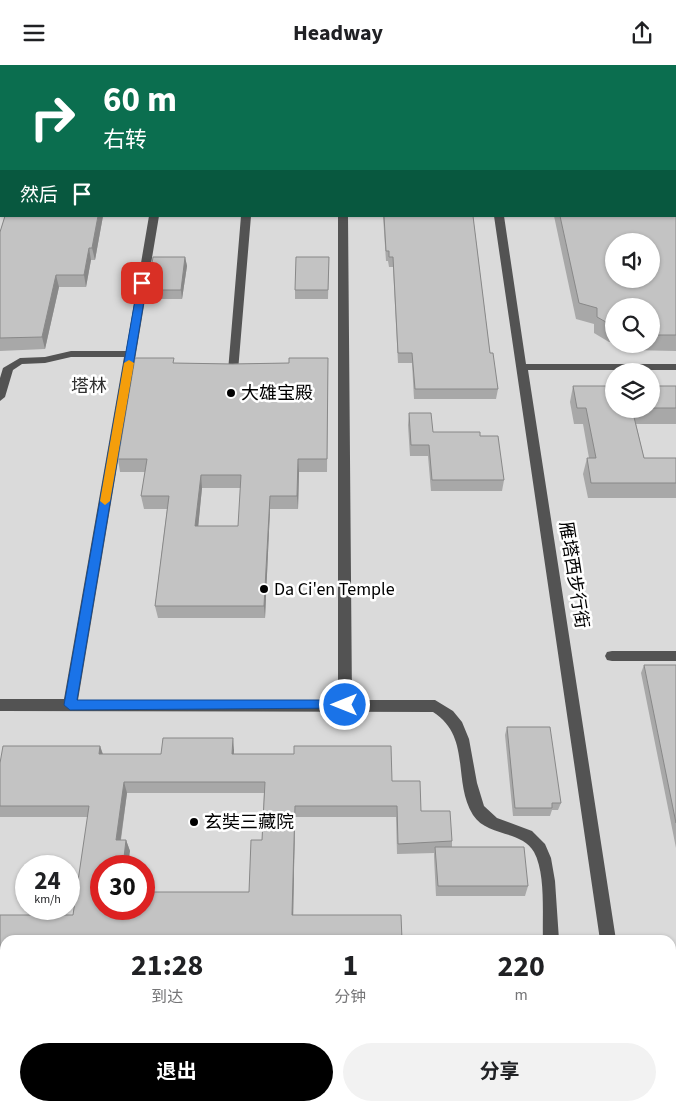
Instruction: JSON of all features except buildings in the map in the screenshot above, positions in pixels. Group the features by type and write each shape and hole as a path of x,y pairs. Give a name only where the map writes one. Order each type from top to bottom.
{"street":[{"path":"70,705 154,217"},
{"path":"232,371 246,217"},
{"path":"343,217 345,705"},
{"name":"雁塔西步行街","path":"499,217 607,935"},
{"path":"0,397 8,368 20,361 45,360 71,354 130,354"},
{"path":"522,367 676,367"},
{"path":"612,656 676,656"},
{"path":"0,705 435,706 454,718 468,758 474,801 481,816 495,826 530,838 541,852 550,935"}],"green space":[{"name":"Da Ci'en Temple","path":"0,217 676,217 676,935 0,935"}],"slow traffic":[{"path":"105,501 129,363"}],"place":[{"name":"大雄宝殿","path":"231,393"},
{"name":"Da Ci'en Temple","path":"264,589"},
{"name":"玄奘三藏院","path":"194,822"}],"route":[{"path":"142,283 70,705 345,705"}],"park label":[{"name":"塔林","path":"89,386"}]}
